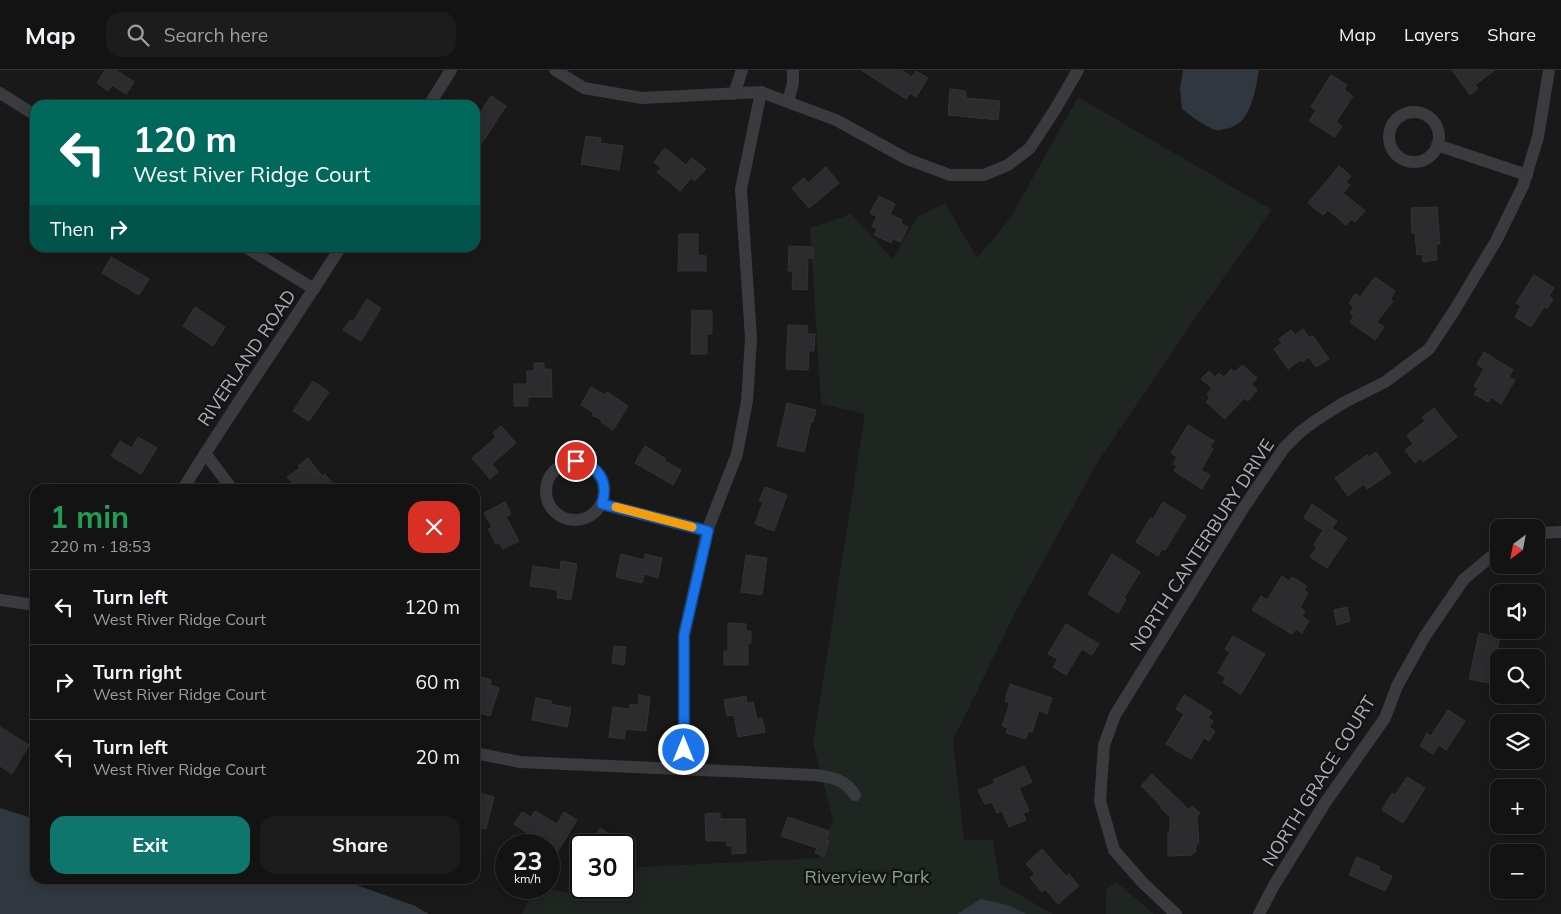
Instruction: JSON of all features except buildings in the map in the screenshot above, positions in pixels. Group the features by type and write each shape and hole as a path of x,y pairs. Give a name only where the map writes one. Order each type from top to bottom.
{"street":[{"path":"432,100 451,70"},
{"path":"555,70 584,88 642,98 762,92 836,120 907,159 950,175 984,175 1008,165 1030,148 1078,70"},
{"path":"734,94 742,70"},
{"path":"788,102 793,83 793,70"},
{"name":"NORTH CANTERBURY DRIVE","path":"1176,914 1143,883 1114,850 1100,801 1104,745 1115,715 1244,507 1280,453 1296,436 1315,421 1343,403 1385,382 1428,349 1454,311 1496,241 1523,186 1538,137 1549,70"},
{"path":"684,769 684,635 708,531 737,454 747,401 751,338 741,189 762,92"},
{"path":"0,93 30,112"},
{"path":"1437,145 1527,175"},
{"path":"254,252 314,289"},
{"name":"RIVERLAND ROAD","path":"186,484 337,252"},
{"path":"205,453 228,484"},
{"path":"566,462 586,463 594,468 604,485 602,504 596,512 588,517 579,520 569,520 552,510 545,492 547,482 551,474 566,462"},
{"path":"602,504 708,531"},
{"path":"1545,533 1561,532"},
{"name":"NORTH GRACE COURT","path":"1259,914 1325,803 1385,718 1397,686 1425,636 1464,579 1490,556"},
{"path":"0,600 30,604"},
{"path":"480,754 520,762 821,776 844,782 855,794"}],"green space":[{"name":"Riverview Park","path":"1078,97 1272,210 1193,321 1097,463 1016,611 953,740 964,840 993,840 1000,884 1053,914 522,914 529,899 560,899 560,891 570,893 570,899 635,899 635,872 640,867 819,858 833,820 813,744 865,414 821,404 810,228 851,214 893,259 917,217 945,203 977,258 1011,217"},
{"path":"1115,882 1154,914 1106,914 1106,890"}],"shaded area":[{"path":"1183,70 1259,70 1253,97 1246,115 1233,127 1219,130 1212,129 1194,118 1182,109 1180,89"},
{"path":"0,808 30,817 30,884 354,884 415,906 429,914 0,914"},
{"path":"981,899 1008,905 1026,914 957,914"}],"slow traffic":[{"path":"616,507 692,527"}],"route":[{"path":"576,461 586,463 594,468 600,476 604,485 602,504 708,531 684,635 684,750"}]}
